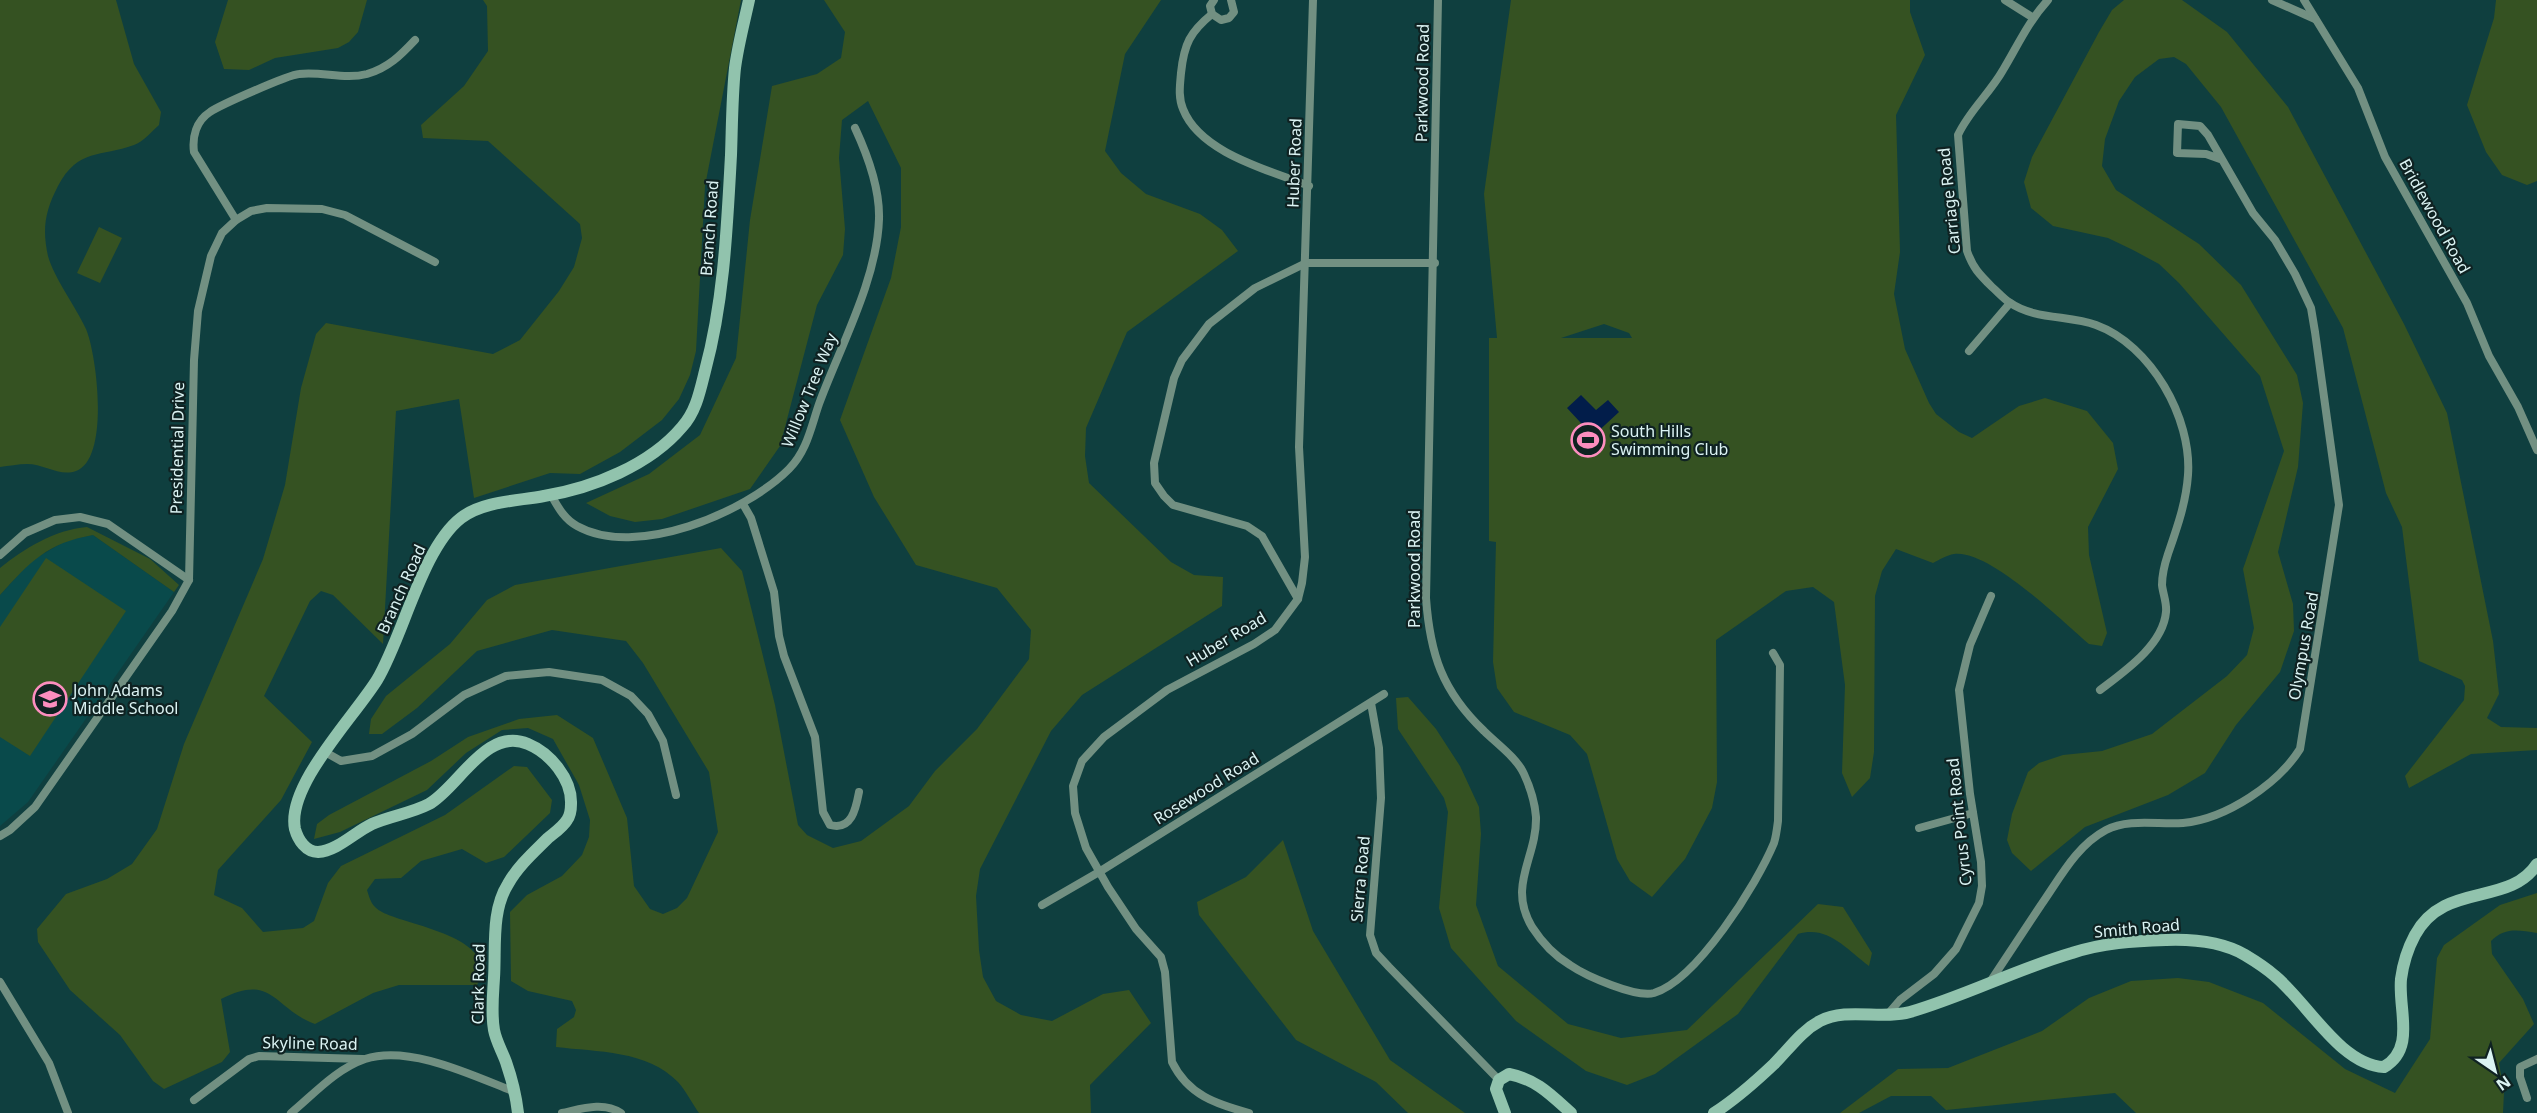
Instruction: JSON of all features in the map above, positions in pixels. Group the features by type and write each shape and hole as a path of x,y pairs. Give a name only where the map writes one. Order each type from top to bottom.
{"street":[{"name":"Branch Road","path":"496,923 500,901 507,885 526,860 570,818 572,800 567,782 551,760 524,742 507,742 489,748 473,760 447,790 430,803 372,824 334,847 319,852 304,847 295,827 295,810 300,791 380,676 420,582 444,536 459,519 476,510 551,495 612,475 665,445 687,423 698,401 716,328 727,232 735,70 749,0"},
{"path":"1214,0 1210,6 1212,14 1218,20 1229,18 1235,8 1231,0"},
{"name":"Huber Road","path":"1249,1113 1213,1103 1197,1093 1178,1073 1172,1062 1165,972 1161,957 1137,929 1086,848 1075,813 1073,786 1082,761 1104,737 1167,690 1275,630 1298,598 1305,557 1299,447 1309,186 1313,0"},
{"name":"Parkwood Road","path":"1438,0 1435,263 1426,598 1429,636 1438,665 1454,696 1478,726 1523,770 1531,791 1536,817 1532,849 1522,879 1522,902 1532,926 1554,954 1570,966 1639,994 1653,993 1670,985 1704,955 1738,907 1762,869 1775,841 1778,821 1780,665 1773,653"},
{"path":"2005,0 2032,17"},
{"name":"Carriage Road","path":"2010,303 1973,268 1966,250 1958,135 1963,124 2002,72 2032,17 2048,0"},
{"path":"2272,0 2316,19"},
{"name":"Bridlewood Road","path":"2304,0 2358,88 2385,157 2467,303 2489,356 2518,407 2537,450"},
{"path":"1212,14 1194,28 1183,57 1179,89 1183,109 1198,132 1228,154 1309,186"},
{"path":"236,220 194,152 192,139 196,129 210,112 296,74 320,73 348,77 369,73 396,60 415,40"},
{"name":"Olympus Road","path":"1989,984 2072,859 2088,841 2109,828 2128,824 2184,823 2220,814 2275,779 2290,766 2300,749 2328,585 2339,498 2311,308 2275,240 2253,213 2208,135 2200,126 2178,124 2177,153 2206,154 2220,159"},
{"name":"Willow Tree Way","path":"551,495 561,513 576,526 602,536 627,538 665,533 744,504 789,469 807,442 861,297 876,245 879,218 878,198 867,154 855,128"},
{"name":"Presidential Drive","path":"0,836 35,807 172,611 189,580 194,360 198,311 211,256 222,233 236,220 251,211 267,208 322,209 345,216 435,262"},
{"path":"1298,598 1262,536 1246,526 1173,505 1155,483 1154,463 1174,378 1182,360 1209,324 1254,288 1306,263 1435,263"},
{"path":"1969,351 2010,303 2034,313 2096,325 2128,341 2145,357 2166,388 2183,432 2188,474 2184,510 2165,563 2162,584 2166,611 2161,631 2147,649 2100,690"},
{"path":"744,504 751,518 774,592 779,636 784,656 816,736 823,812 830,825 838,827 847,823 855,812 859,792"},
{"path":"0,555 26,533 55,520 80,517 108,524 189,580"},
{"name":"Cyrus Point Road","path":"1887,1015 1900,1000 1934,974 1956,949 1979,903 1982,886 1981,862 1959,690 1970,645 1991,596"},
{"path":"325,752 341,761 372,756 412,734 464,695 506,676 549,672 602,680 631,696 648,714 663,741 676,795"},
{"name":"Rosewood Road","path":"1042,905 1099,872 1384,694"},
{"name":"Sierra Road","path":"1371,703 1379,748 1381,798 1370,935 1376,952 1389,967 1499,1080"},
{"path":"1919,828 1973,813"},
{"name":"Smith Road","path":"1714,1113 1731,1102 1804,1032 1821,1020 1838,1016 1908,1013 2073,952 2119,943 2189,939 2221,945 2244,954 2276,976 2336,1041 2356,1058 2384,1067 2392,1062 2402,1047 2401,978 2405,960 2416,934 2430,916 2442,907 2455,900 2508,887 2522,880 2537,864"},
{"name":"Clark Road","path":"496,923 493,1025 515,1092 518,1113"},
{"path":"0,982 49,1063 68,1113"},
{"name":"Skyline Road","path":"194,1100 249,1059 259,1056 367,1059 405,1056 459,1070 515,1092"},
{"name":"Skyline Road","path":"291,1113 333,1077 367,1059"},
{"path":"2527,1098 2520,1077 2520,1066 2537,1059"},
{"path":"1505,1113 1496,1089 1499,1080 1509,1074 1526,1077 1542,1086 1571,1113"},
{"path":"562,1113 596,1106 609,1107 621,1113"}],"shaded area":[{"name":"John Adams Middle School","path":"93,535 174,592 28,802 0,826 0,595 31,561 67,540"}],"green space":[{"path":"0,0 116,0 134,64 161,112 159,125 137,144 82,159 74,165 58,186 50,204 45,229 48,256 55,274 86,329 97,382 97,428 93,447 87,463 76,471 70,472 27,464 0,467"},
{"path":"228,0 367,0 358,32 349,42 338,48 275,58 249,70 224,69 215,42"},
{"path":"483,0 741,0 705,186 696,351 690,375 679,399 662,420 620,452 580,474 550,473 474,498 459,399 396,411 383,644 333,595 321,591 310,601 264,696 312,742 281,800 218,870 214,895 242,908 263,932 303,928 314,921 328,883 341,866 445,815 514,766 527,767 552,800 550,813 504,857 486,863 462,849 421,861 401,878 375,879 367,890 372,903 382,912 465,944 477,955 481,969 477,985 399,985 373,993 315,1024 301,1018 263,991 252,989 238,992 221,999 230,1052 222,1062 164,1089 153,1081 120,1035 70,990 38,942 37,929 66,894 107,879 132,864 157,829 184,744 263,559 285,485 301,388 316,334 326,323 493,354 520,340 559,291 574,267 582,238 580,224 488,141 423,138 421,125 464,86 488,51 487,6"},
{"path":"824,0 1161,0 1125,54 1105,151 1121,173 1146,194 1200,214 1222,230 1238,251 1127,332 1086,428 1085,456 1089,483 1171,562 1194,575 1223,577 1222,606 1082,695 1051,731 980,869 976,896 979,950 983,977 996,1001 1021,1015 1052,1021 1103,994 1129,990 1151,1023 1090,1085 1091,1113 699,1113 678,1082 652,1064 621,1054 556,1047 557,1029 574,1017 576,1010 572,1001 528,991 511,981 510,912 527,895 562,876 582,855 589,837 590,820 579,785 553,739 528,728 502,730 466,753 427,790 340,832 314,839 317,824 329,815 431,761 468,737 519,719 557,715 593,738 627,818 634,886 650,909 663,914 677,908 687,898 718,832 709,772 643,663 626,641 552,630 477,651 417,708 382,734 369,734 371,719 386,696 450,644 487,600 515,585 721,548 742,571 775,705 798,825 807,835 833,848 861,841 909,806 935,771 977,729 1029,659 1031,630 997,588 916,565 874,497 840,420 891,278 901,227 901,168 868,101 842,120 839,158 845,229 843,255 817,305 780,446 750,489 662,519 635,522 610,516 586,503 649,474 700,435 736,358 750,220 772,86 817,74 841,58 845,32"},
{"path":"1511,0 1910,0 1910,12 1925,55 1896,115 1900,252 1894,294 1905,349 1936,414 1959,432 1972,438 2019,406 2045,398 2087,411 2113,443 2118,469 2088,527 2089,555 2107,633 2102,646 2089,644 2024,588 1986,563 1969,555 1954,554 1933,563 1896,549 1882,571 1875,596 1874,752 1870,778 1852,797 1842,773 1845,685 1834,602 1813,587 1786,591 1716,640 1717,782 1712,808 1685,859 1652,897 1630,881 1617,859 1587,754 1570,735 1514,712 1497,688 1493,662 1496,542 1489,541 1489,338 1497,338 1484,194","holes":["1604,324 1629,333 1632,338 1561,338"]},
{"path":"2124,0 2182,0 2227,32 2288,107 2404,324 2447,413 2493,641 2499,694 2487,718 2501,727 2537,728 2537,750 2471,754 2409,788 2405,776 2464,700 2465,686 2462,680 2419,661 2402,527 2386,493 2343,328 2221,107 2186,64 2174,57 2159,59 2135,77 2119,101 2105,139 2102,166 2116,190 2199,244 2241,285 2297,375 2303,403 2298,467 2278,552 2293,604 2294,631 2280,672 2236,725 2205,773 2168,795 2085,827 2031,871 2012,853 2007,840 2012,814 2028,772 2039,763 2063,755 2102,751 2152,734 2227,676 2247,655 2254,628 2243,569 2284,451 2260,376 2179,283 2159,264 2133,250 2108,238 2053,226 2031,208 2024,182 2032,157 2099,32 2112,10"},
{"path":"2496,0 2537,0 2537,181 2527,185 2502,175 2486,152 2467,105 2494,18"},
{"path":"99,227 122,238 100,283 77,273"},
{"path":"87,527 150,559 179,585 174,592 93,535 63,543 40,556 0,595 0,568 40,541 63,532"},
{"path":"46,558 126,611 30,756 0,737 0,627"},
{"path":"1408,697 1436,729 1460,766 1479,807 1481,834 1476,905 1498,966 1568,1024 1621,1038 1687,1030 1818,904 1843,907 1872,953 1869,966 1828,936 1809,932 1798,934 1738,1014 1655,1074 1627,1085 1586,1071 1516,1021 1451,948 1439,908 1448,812 1444,798 1398,729 1396,698"},
{"path":"1283,840 1313,931 1390,1060 1465,1113 1408,1113 1376,1082 1296,1040 1199,915 1197,902 1246,877"},
{"path":"2537,893 2537,933 2518,931 2501,933 2491,941 2492,954 2523,999 2534,1024 2499,1063 2504,1092 2503,1113 2136,1113 2115,1093 1946,1110 1931,1096 1891,1096 1859,1113 1840,1113 1898,1069 1948,1068 2042,1031 2089,998 2131,981 2178,978 2209,982 2263,1003 2345,1069 2395,1093 2430,1039 2437,958 2444,945 2500,905"}],"water":[{"path":"1581,395 1596,410 1608,400 1619,412 1593,436 1567,408"}],"place":[{"name":"South Hills Swimming Club","path":"1588,440"},
{"name":"John Adams Middle School","path":"50,699"}]}
